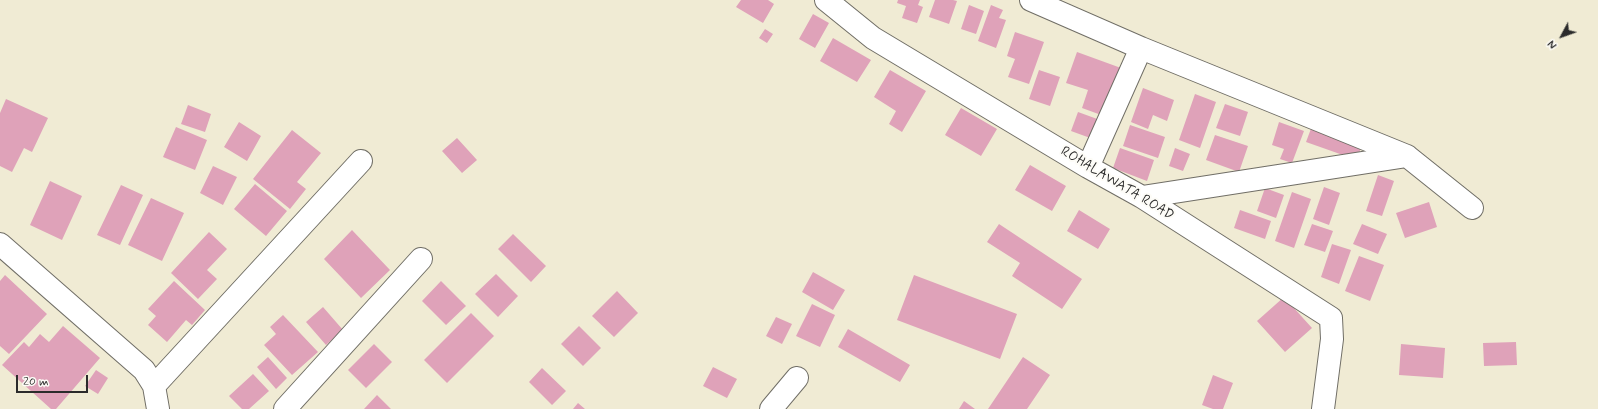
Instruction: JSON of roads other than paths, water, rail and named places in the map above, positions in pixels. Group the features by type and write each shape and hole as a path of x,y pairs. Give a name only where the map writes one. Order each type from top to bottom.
{"street":[{"name":"ROHALAWATA ROAD","path":"826,0 873,38 1088,167 1142,197 1331,318 1332,339 1323,409"},
{"path":"1030,0 1141,48 1407,156 1472,208"},
{"path":"1088,167 1141,48"},
{"path":"1142,197 1407,156"},
{"path":"154,386 362,161"},
{"path":"0,244 144,370 154,386 158,409"},
{"path":"285,409 420,259"},
{"path":"771,409 797,378"}]}
